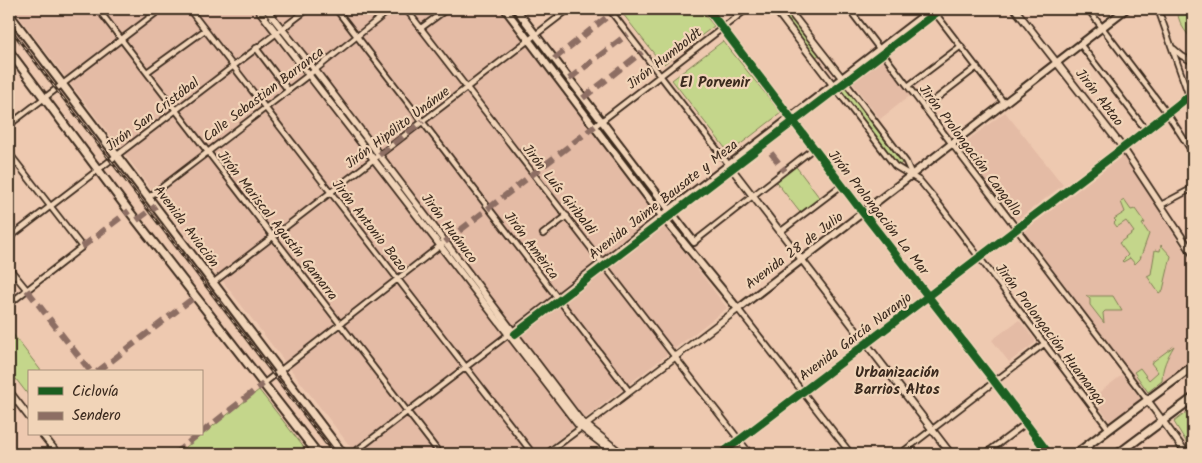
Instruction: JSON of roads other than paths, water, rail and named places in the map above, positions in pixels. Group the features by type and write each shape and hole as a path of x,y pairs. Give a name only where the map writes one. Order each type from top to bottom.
{"main road":[{"path":"505,9 662,216 738,309"},
{"path":"516,9 694,242"},
{"name":"Avenida Jaime Bausate y Meza","path":"662,216 932,9"},
{"name":"Avenida 28 de Julio","path":"738,309 1126,9"},
{"name":"Avenida Aviación","path":"9,14 343,454"},
{"path":"9,51 318,454"},
{"path":"1076,454 1149,402 1193,366"},
{"path":"1123,453 1162,419 1193,398"}],"street":[{"name":"Jirón Mariscal Agustín Gamarra","path":"98,9 440,454"},
{"path":"9,126 161,9"},
{"name":"Jirón Antonio Bazo","path":"189,9 533,454"},
{"name":"Jirón Huánuco","path":"258,9 280,31"},
{"name":"Jirón Huánuco","path":"266,9 280,31 583,427 614,454"},
{"name":"Jirón San Cristóbal","path":"9,238 308,9"},
{"name":"Jirón Amèrica","path":"336,9 629,391"},
{"name":"Calle Sebastian Barranca","path":"149,196 312,72 391,9"},
{"name":"Jirón Luís Giribaldi","path":"406,9 750,454"},
{"path":"421,28 447,9"},
{"name":"Jirón Hipólito Unánue","path":"214,282 569,9"},
{"path":"609,9 951,454"},
{"name":"Jirón Prolongación La Mar","path":"708,9 1049,454"},
{"name":"Jirón Humboldt","path":"595,126 747,9"},
{"path":"775,9 833,85"},
{"path":"788,9 904,159 912,174"},
{"name":"Jirón Prolongación Cangallo","path":"849,9 1149,402"},
{"path":"932,9 1004,103"},
{"name":"Jirón Abtao","path":"1015,9 1123,148 1193,254"},
{"path":"1088,9 1167,113 1193,153"},
{"path":"1158,9 1191,94"},
{"path":"147,72 205,30"},
{"path":"1080,44 1146,130"},
{"path":"908,86 961,46"},
{"path":"1171,46 1182,56 1193,62"},
{"path":"256,48 288,90"},
{"path":"924,108 977,67"},
{"name":"Jirón Prolongación Huamanga","path":"833,85 895,166 920,180 1109,429"},
{"name":"Avenida García Naranjo","path":"721,454 1123,148 1191,94"},
{"path":"694,242 814,148"},
{"path":"9,153 82,247 9,304"},
{"path":"780,232 842,185"},
{"path":"1161,205 1193,188"},
{"path":"543,234 567,216"},
{"name":"Avenida Jaime Bausate y Meza","path":"352,454 662,216"},
{"path":"263,384 443,244"},
{"path":"9,268 26,290"},
{"path":"738,309 851,454"},
{"name":"Avenida 28 de Julio","path":"546,454 738,309"},
{"path":"900,454 1045,344"},
{"path":"9,391 28,416"},
{"path":"1149,402 1187,454"},
{"path":"985,454 1025,424"},
{"name":"Jirón Huánuco","path":"583,427 622,454"},
{"path":"44,436 58,454"}],"railway":[{"path":"9,27 334,454"}],"district":[{"name":"El Porvenir","path":"715,82"},
{"name":"Urbanización Barrios Altos","path":"897,380"}]}
